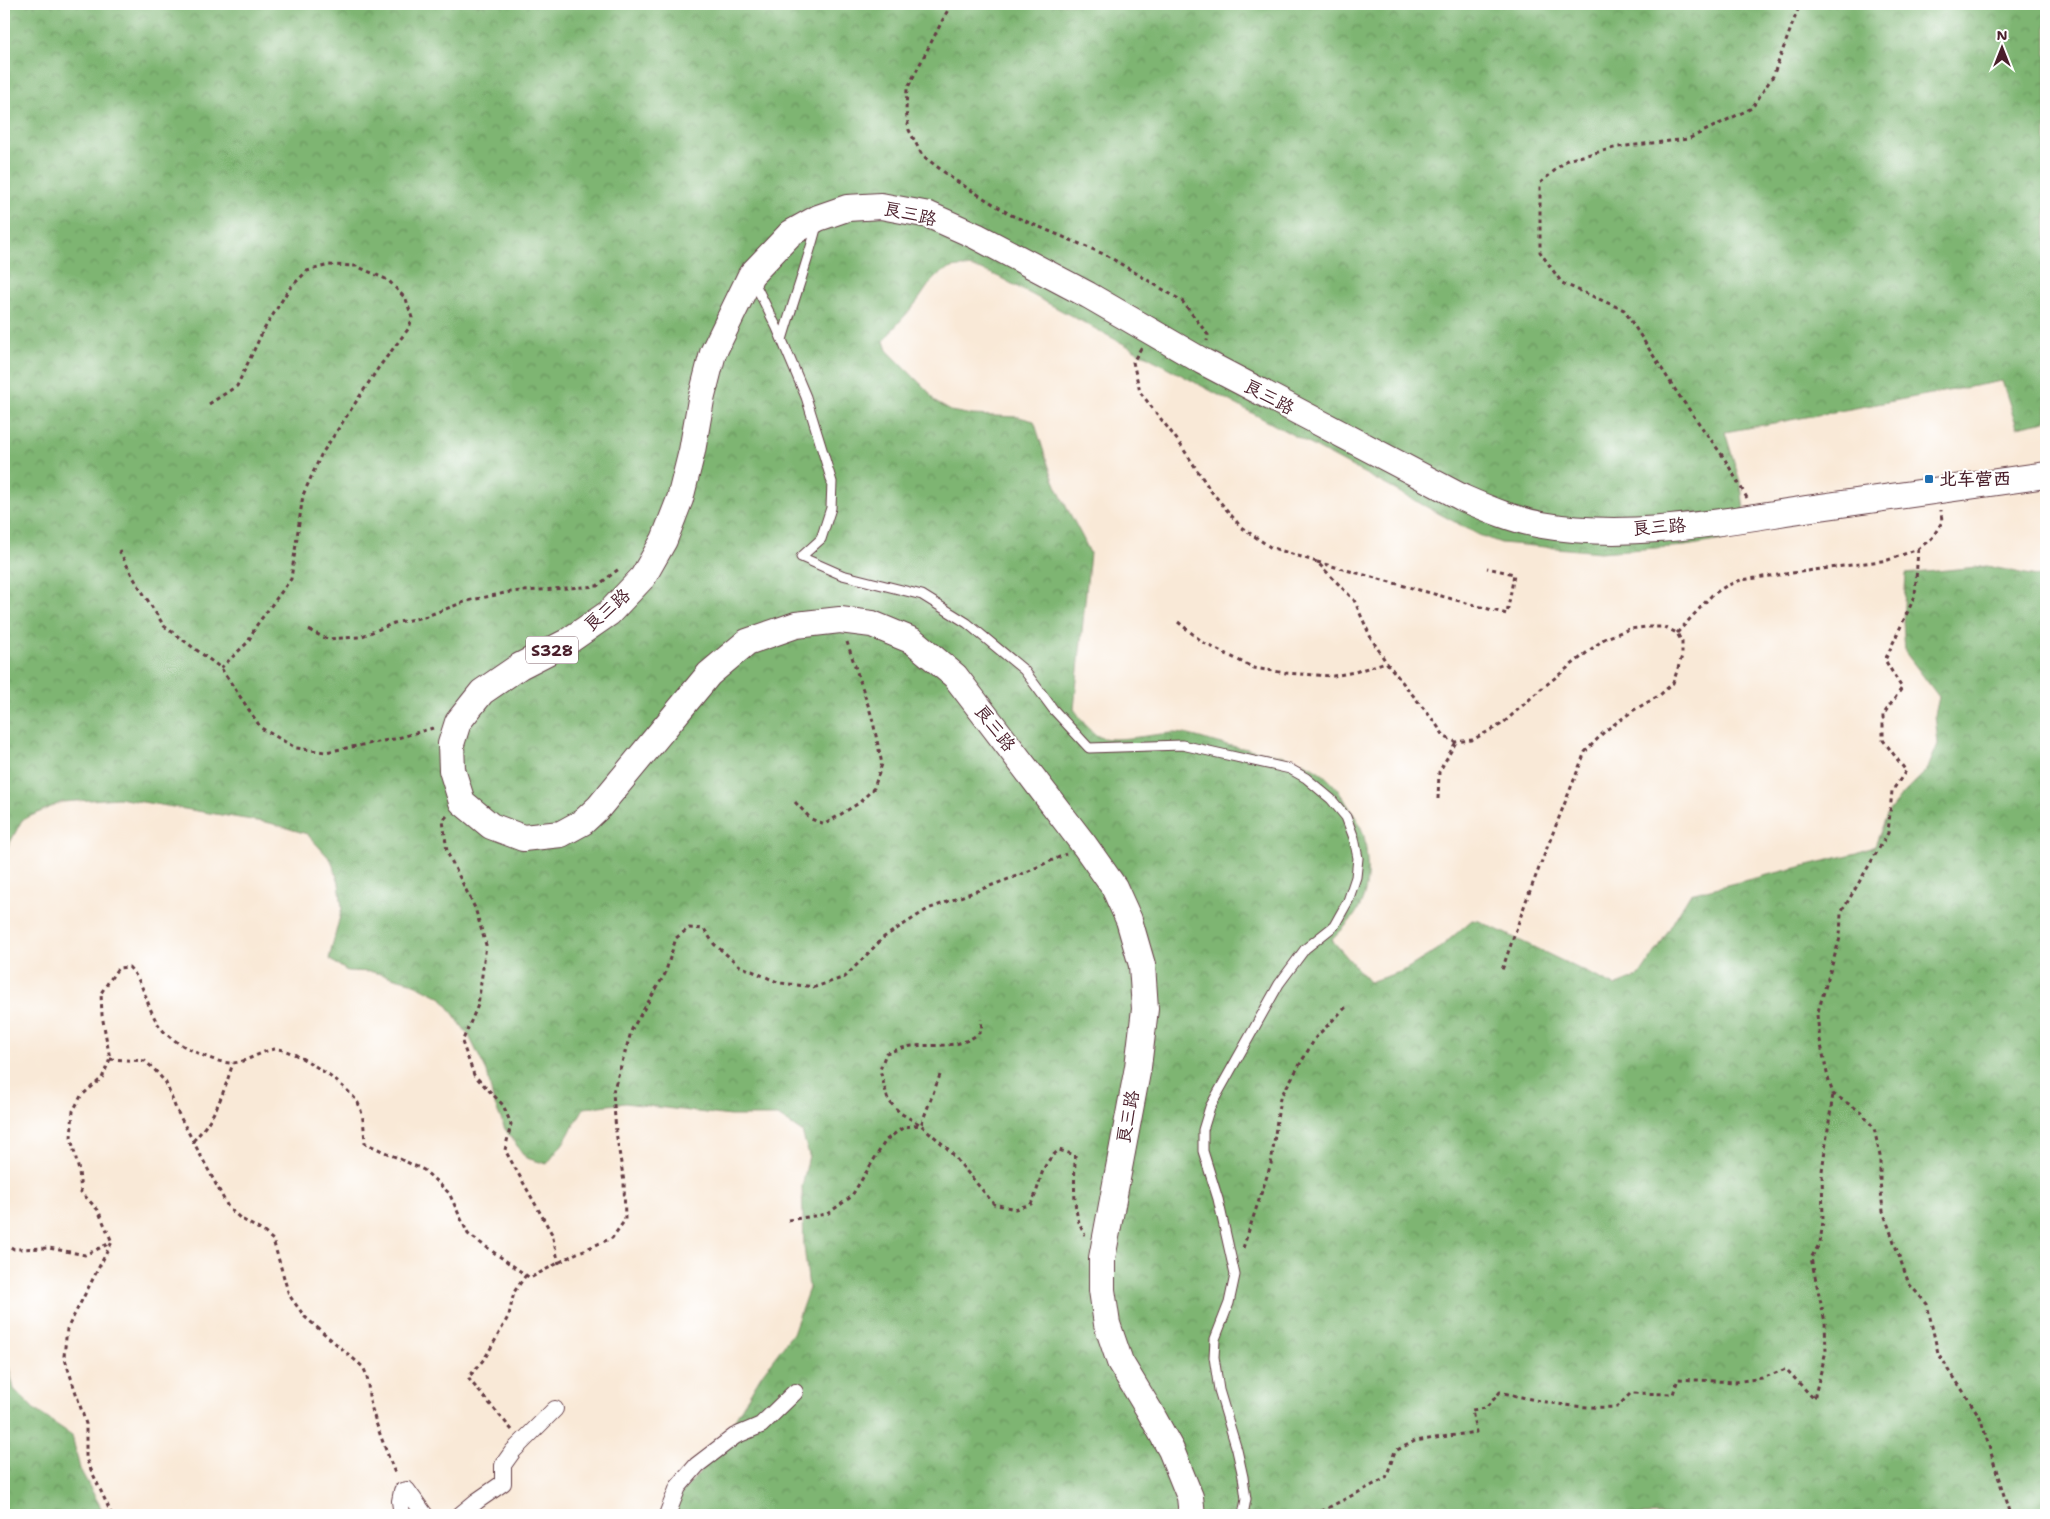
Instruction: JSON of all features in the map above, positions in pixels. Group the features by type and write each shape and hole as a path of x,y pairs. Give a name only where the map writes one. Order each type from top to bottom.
{"main road":[{"name":"良三路","path":"1192,1515 1190,1497 1171,1450 1120,1362 1107,1324 1102,1290 1102,1258 1138,1067 1145,1010 1142,965 1129,920 1114,887 1085,846 955,676 913,641 872,624 840,620 796,625 747,642 709,674 599,807 583,822 561,834 523,838 490,826 462,802 452,770 451,744 458,722 482,692 520,666 567,642 609,613 643,577 664,540 680,499 692,451 701,400 714,353 751,275 792,233 818,218 848,208 881,206 929,215 976,236 1151,330 1202,361 1463,498 1500,514 1542,525 1588,530 1698,525 2046,475"}],"street":[{"path":"667,1515 678,1487 697,1465 735,1436 761,1425 795,1392"},
{"path":"460,1515 503,1483 503,1465 513,1451 555,1409"},
{"path":"402,1515 400,1501 402,1491 407,1490 426,1515"}],"lane":[{"path":"782,340 794,298 808,261 818,218"},
{"path":"751,275 782,340 806,397 832,482 831,508 821,539 801,557 842,575 922,595 967,623 1024,670 1053,709 1089,748 1182,745 1290,769 1306,778 1331,799 1346,817 1358,858 1356,877 1348,901 1334,926 1305,949 1279,984 1210,1107 1204,1130 1204,1151 1218,1198 1235,1276 1229,1303 1216,1339 1214,1357 1219,1390 1243,1477 1246,1499 1243,1515"}],"path":[{"path":"4,22 11,4"},
{"path":"951,4 907,89 906,111 909,130 922,155 953,179 1011,215 1106,255 1182,301 1208,335 1202,361"},
{"path":"1757,516 1724,458 1678,394 1624,310 1562,283 1540,252 1540,183 1567,160 1618,147 1688,139 1752,108 1773,76 1800,4"},
{"path":"209,404 237,386 263,331 290,289 307,272 329,265 356,266 388,280 406,299 412,318 409,328 379,367 321,455 303,495 291,579 256,626 248,642 221,668"},
{"path":"1151,330 1133,362 1140,392 1178,441 1211,491 1241,527 1270,547 1317,562 1507,614 1514,574 1487,568"},
{"path":"1677,633 1712,595 1726,586 1741,580 1888,560 1918,549 1932,538 1942,522 1939,491"},
{"path":"1314,1515 1386,1478 1395,1452 1414,1440 1476,1432 1472,1410 1486,1408 1500,1392 1562,1406 1616,1407 1631,1393 1673,1394 1678,1379 1735,1382 1762,1378 1786,1368 1814,1400 1826,1351 1825,1322 1811,1258 1820,1243 1823,1221 1822,1170 1833,1094 1826,1068 1817,1015 1840,938 1841,913 1888,833 1892,791 1906,771 1883,740 1883,715 1902,688 1885,660 1914,596 1918,549"},
{"path":"119,550 132,577 164,626 221,668 261,728 296,748 325,752 394,739 458,722"},
{"path":"1317,562 1354,600 1371,638 1386,662 1434,720 1445,737 1456,742 1472,740 1502,724 1541,689 1604,639 1629,629 1664,627 1677,633 1682,642 1682,656 1673,683 1660,695 1605,730 1585,752 1526,901 1501,973"},
{"path":"309,630 327,640 360,637 394,623 424,617 467,601 510,592 597,586 623,566"},
{"path":"795,802 811,819 825,824 860,803 874,788 882,764 872,717 840,620"},
{"path":"1178,622 1204,643 1254,668 1286,673 1333,676 1355,672 1386,662"},
{"path":"1438,799 1439,772 1456,742"},
{"path":"462,802 443,820 447,852 475,908 486,945 478,1005 462,1042 474,1075 504,1105 511,1124 505,1150 552,1234 559,1264"},
{"path":"112,1242 98,1210 81,1192 72,1138 73,1111 81,1096 102,1078 110,1059 102,1015 101,993 118,968 129,967 137,976 155,1021 174,1040 203,1056 233,1063 278,1049 302,1058 339,1083 359,1104 363,1118 365,1143 424,1170 449,1193 468,1234 530,1278 577,1253 612,1238 625,1220 624,1182 616,1132 613,1092 632,1029 665,974 676,938 689,928 704,928 714,944 740,966 780,983 815,987 846,977 884,937 928,909 1022,874 1085,846"},
{"path":"1235,1276 1248,1230 1271,1164 1280,1098 1316,1037 1348,1005"},
{"path":"981,1019 982,1030 974,1038 954,1045 910,1046 886,1053 880,1070 888,1100 900,1113 922,1125 947,1148 994,1204 1015,1209 1031,1204 1036,1194 1040,1174 1048,1159 1059,1150 1075,1155 1075,1193 1078,1225 1102,1258"},
{"path":"110,1059 145,1061 166,1083 193,1141 228,1207 240,1218 274,1240 290,1294 305,1317 363,1367 368,1377 370,1400 376,1422 402,1491"},
{"path":"193,1141 206,1128 221,1101 233,1063"},
{"path":"922,1125 940,1075"},
{"path":"1833,1094 1860,1111 1874,1128 1880,1156 1883,1211 1909,1284 1927,1304 1938,1354 1980,1416 2010,1515"},
{"path":"788,1220 827,1214 851,1196 886,1140 904,1127 922,1125"},
{"path":"4,1243 14,1248 49,1248 85,1255 112,1242"},
{"path":"112,1242 67,1329 64,1356 86,1424 86,1459 112,1515"},
{"path":"523,1441 468,1378 485,1358 497,1337 509,1315 514,1292 526,1275"}],"green space":[{"path":"4,4 2046,4 2046,421 2017,427 2002,381 1725,432 1741,485 1747,536 1685,546 1600,552 1501,543 1479,535 999,277 981,270 963,267 954,268 938,275 884,341 887,350 927,390 935,402 951,411 972,415 1019,417 1034,421 1056,485 1090,553 1074,709 1088,728 1096,735 1107,739 1175,733 1279,755 1295,759 1310,766 1324,775 1337,789 1357,819 1363,832 1366,849 1367,883 1359,908 1350,921 1332,940 1369,982 1403,971 1437,950 1472,920 1479,921 1615,986 1640,975 1690,894 1857,853 1875,846 1888,812 1927,770 1938,744 1935,715 1939,697 1905,652 1903,621 1906,574 1987,566 2046,578 2046,1515 663,1515 711,1459 762,1374 793,1333 809,1288 804,1246 802,1187 809,1155 802,1132 778,1116 730,1116 625,1103 584,1108 564,1142 547,1164 526,1158 505,1129 493,1100 487,1072 469,1036 442,998 410,982 373,972 347,971 329,959 342,908 339,883 331,860 307,834 270,823 118,798 62,802 22,820 4,854"},
{"path":"4,1347 14,1389 35,1410 72,1435 80,1469 105,1515 4,1515"}],"place":[{"name":"北车营西","path":"1929,479"}]}
